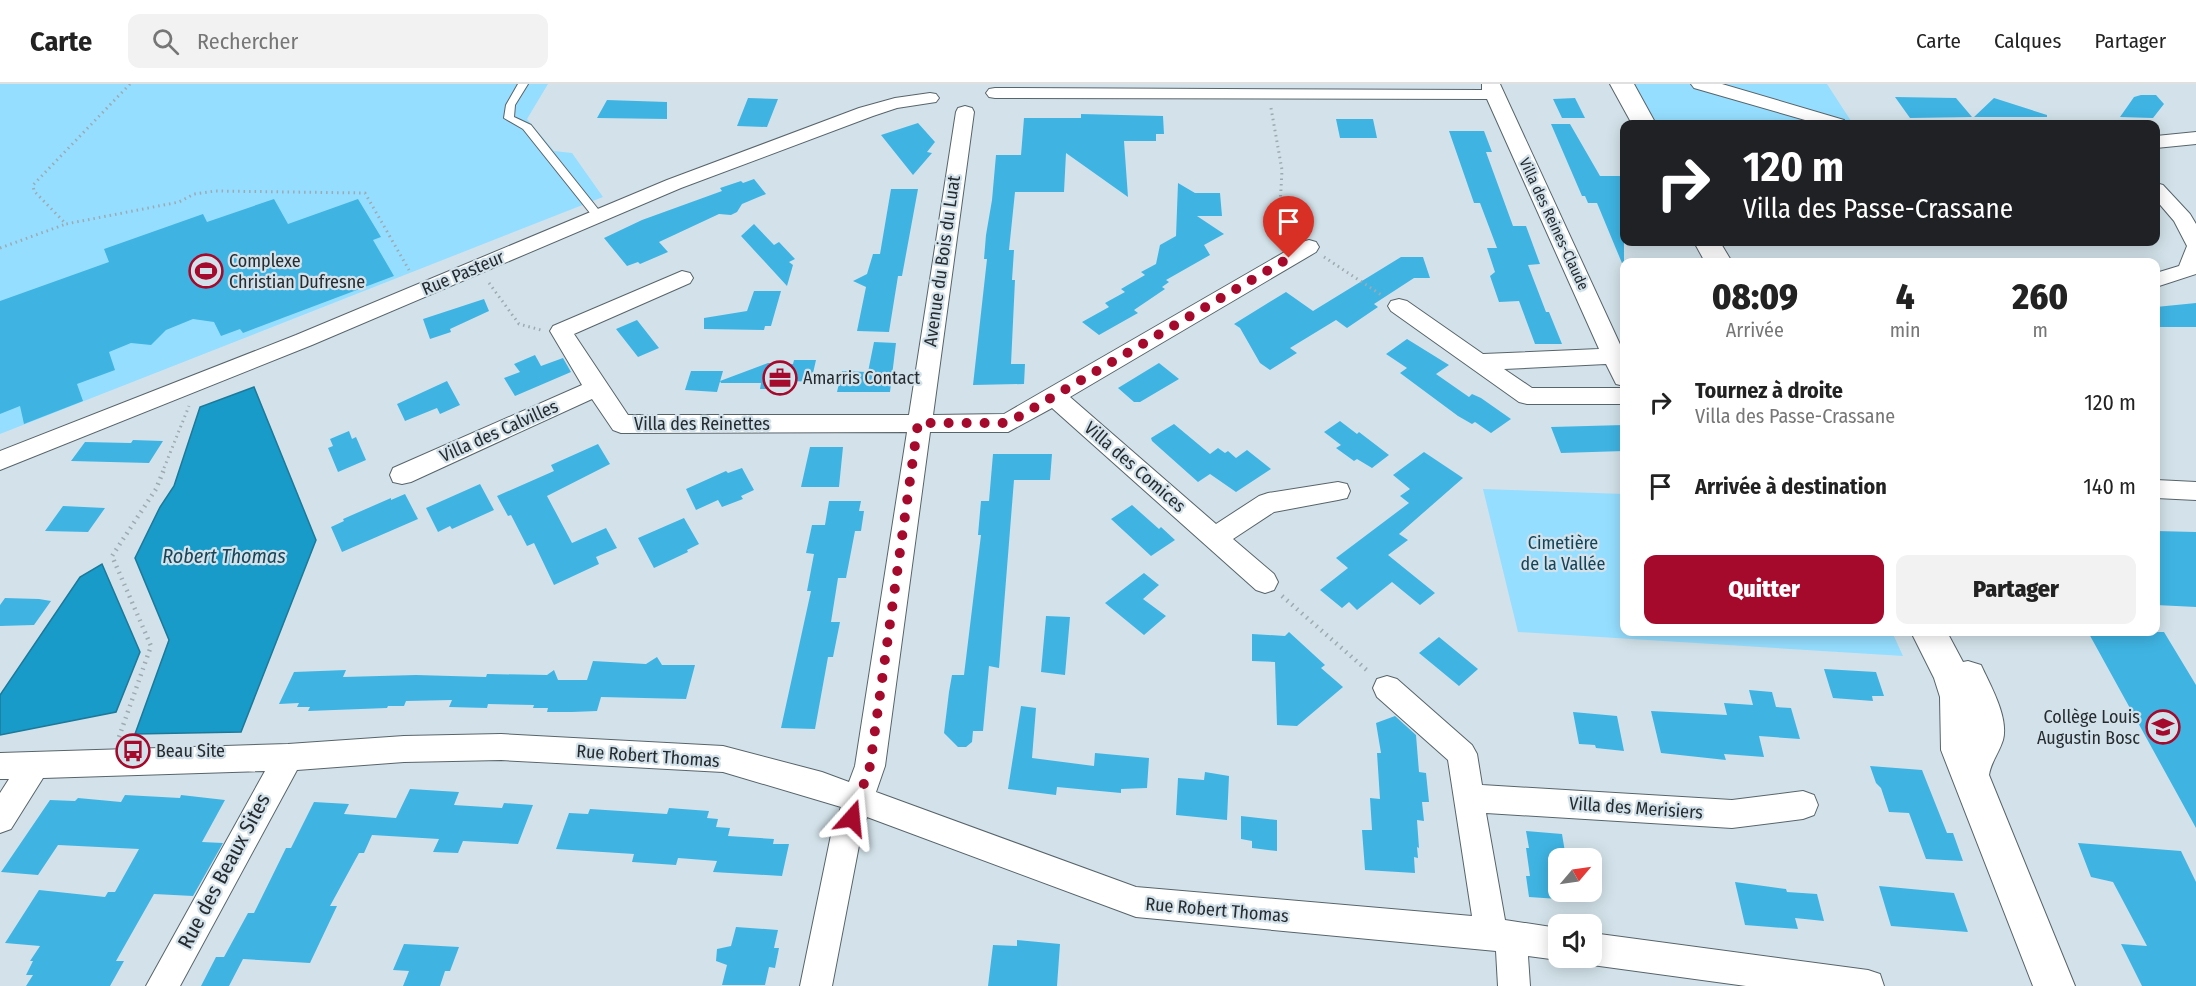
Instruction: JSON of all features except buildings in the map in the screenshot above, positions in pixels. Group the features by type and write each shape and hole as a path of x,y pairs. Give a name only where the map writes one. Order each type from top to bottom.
{"street":[{"path":"1622,84 1642,120"},
{"path":"1700,84 1824,120"},
{"name":"Rue Pasteur","path":"0,461 193,385 674,184 932,88"},
{"path":"932,88 938,108 965,112 989,104 993,89 1035,95 1413,90 1483,95 1492,88"},
{"name":"Villa des Reines-Claude","path":"1492,88 1620,369"},
{"name":"Avenue du Bois du Luat","path":"816,986 846,835 870,766 918,423 965,112"},
{"path":"2160,142 2196,138"},
{"path":"2160,193 2183,218 2196,246 2188,270 2160,279"},
{"path":"918,423 1008,423 1055,397 1302,242"},
{"path":"561,331 682,278"},
{"path":"1400,306 1527,396 1620,396"},
{"name":"Villa des Reinettes","path":"561,331 621,424 918,423"},
{"path":"1479,362 1614,356"},
{"name":"Villa des Calvilles","path":"402,475 596,388"},
{"name":"Villa des Comices","path":"1055,397 1265,582"},
{"path":"2160,489 2196,490"},
{"path":"1215,538 1268,503 1338,491"},
{"path":"1931,636 1953,683 1960,705 1983,744 1972,764 1970,775 2054,986"},
{"path":"1948,636 1978,699 1972,725"},
{"path":"1387,688 1462,754 1469,798 1514,986"},
{"name":"Rue Robert Thomas","path":"0,766 288,758 404,749 501,747 723,759 822,786 857,801 922,822 1136,902 1501,936 1548,943"},
{"name":"Rue des Beaux Sites","path":"162,986 288,758"},
{"path":"0,819 36,764"},
{"name":"Villa des Merisiers","path":"1469,798 1731,814 1803,805"},
{"path":"1602,950 1868,986"}],"lane":[{"path":"523,84 510,106 508,113 510,118 527,127 598,216"},
{"path":"1917,636 1953,709 1972,725"}],"path":[{"path":"66,224 34,190 33,185 130,84"},
{"path":"1268,93 1282,170 1279,226 1400,306"},
{"path":"0,248 66,224 179,202 194,194 215,191 364,193 409,270"},
{"path":"478,267 519,324 540,330 561,331"},
{"path":"118,740 151,646 112,556 156,489 192,400 193,385"},
{"path":"1265,582 1387,688"}],"green space":[{"name":"Complexe Christian Dufresne","path":"0,84 548,84 527,119 554,151 572,153 603,197 0,434"},
{"path":"1632,84 1827,84 1850,120 1653,120"},
{"name":"Cimetière de la Vallée","path":"1483,489 1620,494 1620,636 1894,636 1903,656 1518,632"}],"water":[{"name":"Robert Thomas","path":"254,387 316,540 241,732 135,734 169,640 135,558 160,507 174,486 200,407"},
{"path":"102,564 140,652 116,712 0,735 0,695 80,577"}],"place":[{"name":"Complexe Christian Dufresne","path":"206,271"},
{"name":"Amarris Contact","path":"780,378"},
{"name":"Collège Louis Augustin Bosc","path":"2163,727"},
{"name":"Beau Site","path":"133,751"}],"route":[{"path":"852,818 870,766 918,423 1008,423 1289,258"}]}
